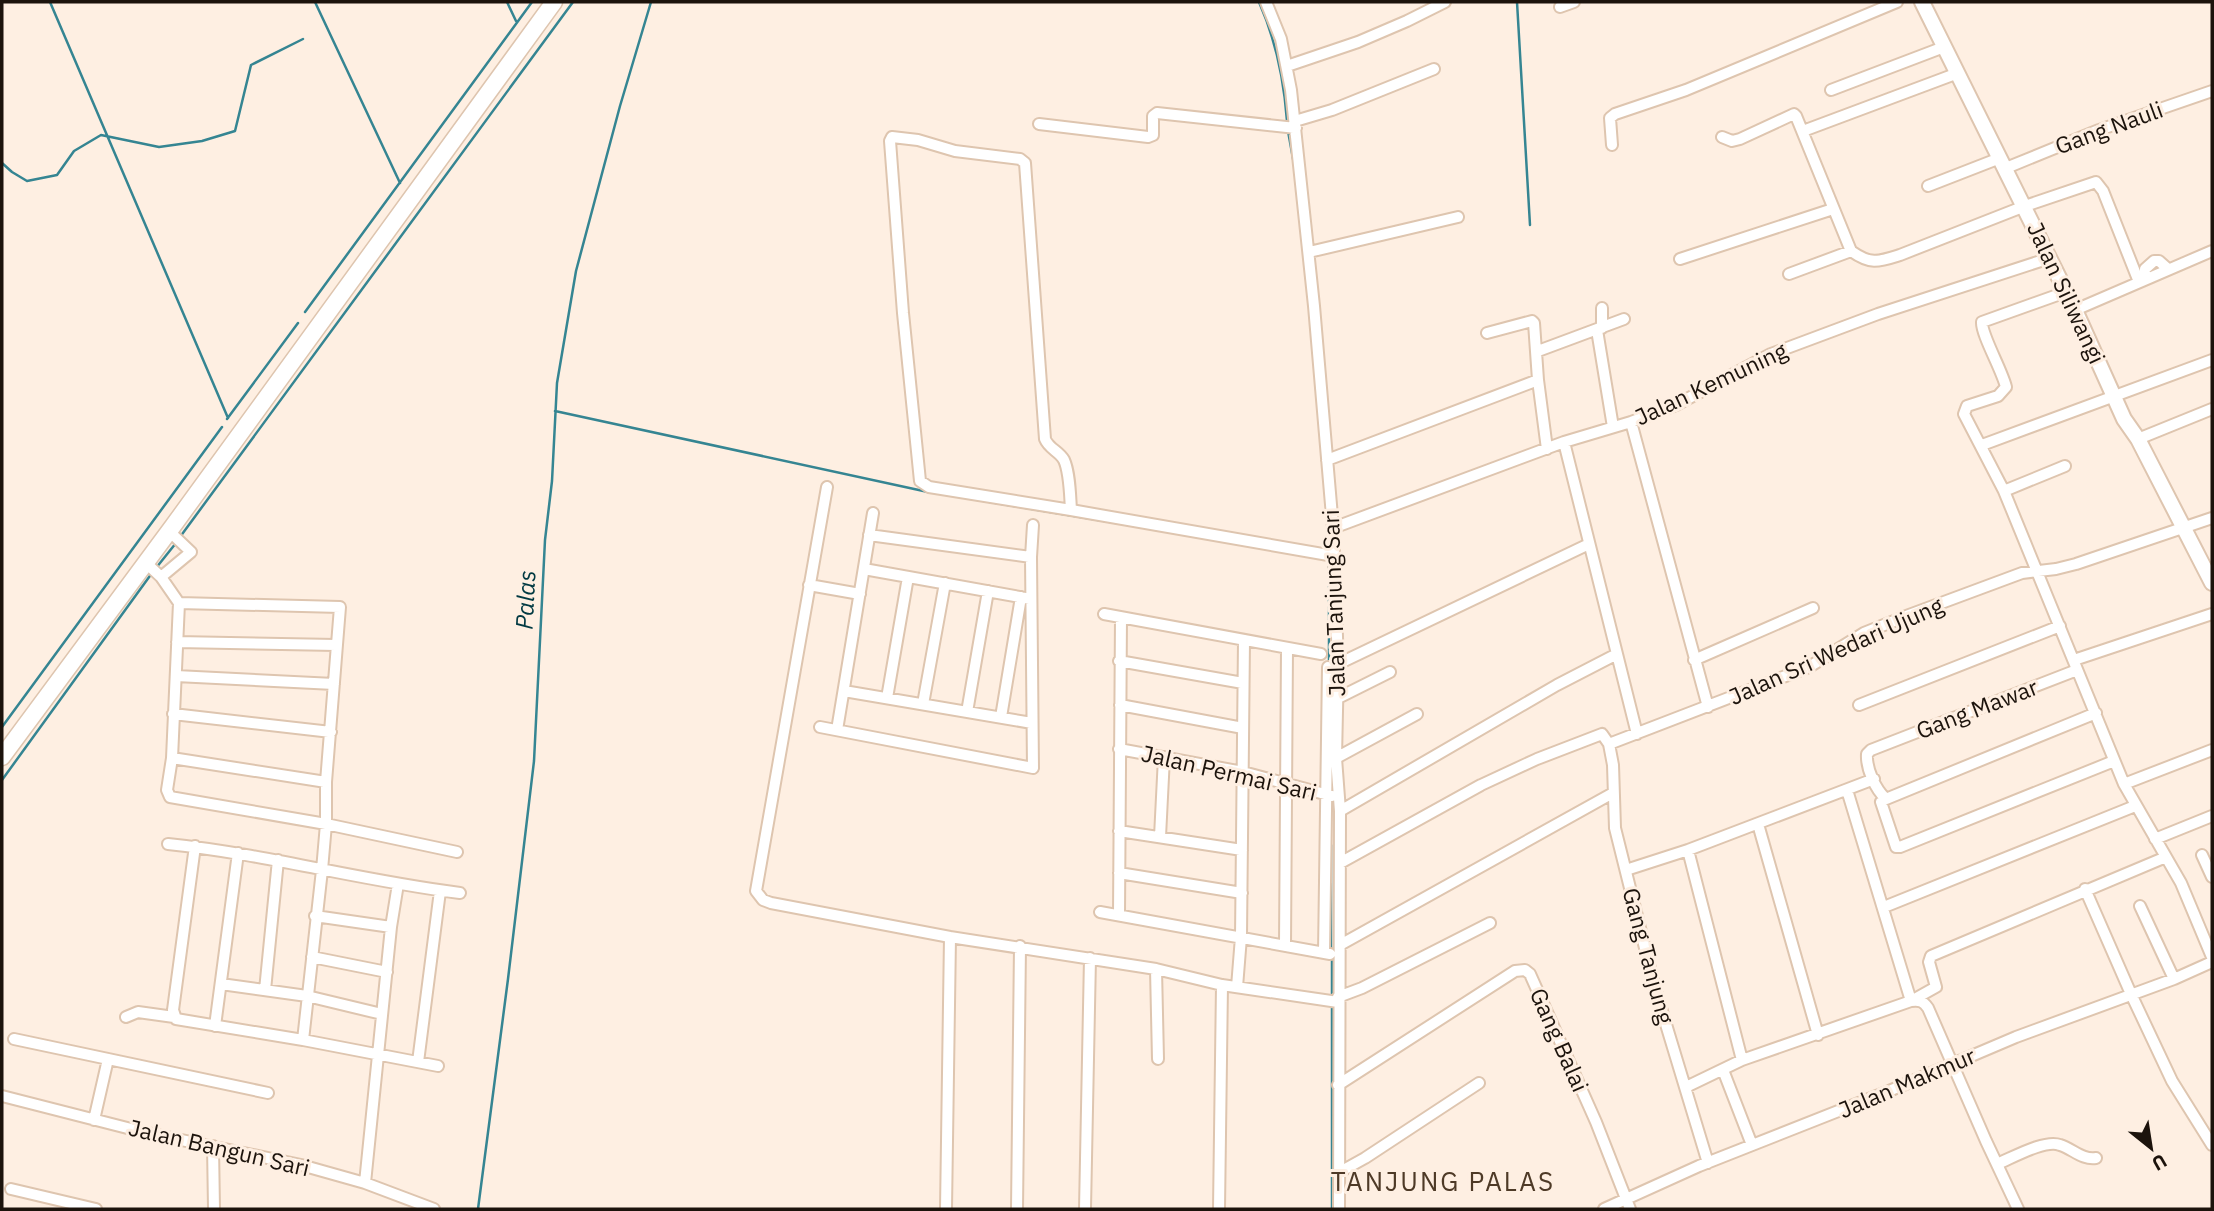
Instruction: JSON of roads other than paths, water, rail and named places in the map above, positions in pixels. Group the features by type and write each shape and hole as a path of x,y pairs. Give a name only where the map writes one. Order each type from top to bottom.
{"main road":[{"path":"2,757 554,2"}],"street":[{"name":"Jalan Tanjung Sari","path":"1266,2 1281,39 1296,124 1333,528 1330,556 1336,758 1332,796 1340,811 1340,863 1334,952 1338,999 1339,1209"},
{"path":"1287,66 1358,42 1445,2"},
{"path":"1560,7 1574,2"},
{"path":"1612,145 1609,124 1610,118 1615,114 1686,90 1897,2"},
{"name":"Jalan Siliwangi","path":"1922,2 2025,206 2124,419 2138,439 2212,583"},
{"path":"1831,90 1944,47"},
{"path":"1039,124 1148,137 1153,135 1153,116 1157,113 1296,124 1434,69"},
{"path":"1803,131 1958,73"},
{"name":"Gang Nauli","path":"1928,186 2212,91"},
{"path":"1722,138 1732,141 1740,139 1794,114 1851,251 1869,262 1884,260 2096,182 2103,191 2142,280"},
{"path":"1071,510 1065,463 1045,439 1025,163 1020,159 955,151 918,140 892,136 890,141 903,313 920,481 929,487 1330,556"},
{"path":"1680,259 1833,209"},
{"path":"1309,252 1458,217"},
{"path":"1789,274 1851,251"},
{"path":"2075,310 2212,251"},
{"name":"Jalan Kemuning","path":"1333,528 1564,442 1676,405 1771,354 1878,314 2050,258"},
{"path":"2066,292 1982,322 1982,330 1994,352 2006,387 2002,394 1967,407 1964,411 2004,491 2124,784 2181,883 2212,960"},
{"path":"1602,308 1600,329 1613,427"},
{"path":"1538,351 1624,319"},
{"path":"1487,333 1532,321 1538,351 1538,380 1548,449"},
{"path":"1982,445 2212,360"},
{"path":"1327,460 1538,380"},
{"path":"2138,439 2212,409"},
{"path":"1631,422 1708,707"},
{"path":"1564,442 1637,734"},
{"path":"2004,491 2065,466"},
{"path":"827,487 756,891 763,900 950,937 1156,969 1222,985 1338,999 1490,923"},
{"path":"837,730 873,513"},
{"name":"Jalan Sri Wedari Ujung","path":"1609,744 1809,667 1864,633 2022,573 2076,564 2212,518"},
{"path":"1001,718 1026,598 1033,525"},
{"path":"161,578 191,552 169,531"},
{"path":"869,535 1031,557"},
{"path":"1333,666 1589,544"},
{"path":"145,562 161,578 179,603 172,758 167,790 172,798 326,824 457,852"},
{"path":"864,569 1026,598"},
{"path":"887,698 908,577"},
{"path":"923,704 946,583"},
{"path":"809,585 860,594"},
{"path":"967,712 988,591"},
{"path":"820,727 1033,768 1026,598"},
{"path":"179,603 340,607 326,782 326,824 303,1040"},
{"path":"1694,660 1813,608"},
{"path":"1104,614 1321,654"},
{"name":"Gang Mawar","path":"1874,779 1866,757 1876,747 2076,665 2212,614"},
{"path":"1119,915 1121,617"},
{"path":"1859,705 2060,626"},
{"path":"1237,987 1242,893 1244,640"},
{"path":"177,642 337,645"},
{"path":"1285,946 1287,649"},
{"path":"1340,811 1557,685 1617,654"},
{"path":"1119,661 1243,683"},
{"path":"1334,952 1334,694 1390,673"},
{"path":"176,676 334,684"},
{"path":"844,691 1032,723"},
{"path":"1120,705 1243,728"},
{"path":"2096,712 1885,799 1881,802 1893,840 1896,847 1900,847 2114,761"},
{"path":"1336,758 1417,713"},
{"path":"173,714 331,732"},
{"path":"1340,863 1481,785 1537,759 1602,734 1609,744"},
{"name":"Gang Tanjung","path":"1609,744 1613,765 1615,828 1655,988 1708,1163"},
{"name":"Jalan Permai Sari","path":"1119,749 1242,772 1332,796"},
{"path":"2124,784 2212,750"},
{"path":"1160,836 1164,757"},
{"path":"172,758 326,782"},
{"path":"1626,870 1688,850 1874,779 1878,791 1885,799"},
{"path":"1847,790 1911,1001"},
{"path":"1100,912 1285,946 1334,952 1613,793"},
{"path":"1884,907 2135,806"},
{"path":"2155,839 2212,816"},
{"path":"1758,824 1818,1035"},
{"path":"1119,831 1242,850"},
{"path":"168,844 238,853 398,884 460,893"},
{"path":"174,1017 195,846"},
{"path":"1688,850 1742,1060"},
{"path":"215,1026 238,853"},
{"path":"2202,855 2212,877"},
{"path":"1686,1087 1742,1060 1911,1001 1936,987 1929,962 1931,956 2166,857"},
{"path":"265,990 278,860"},
{"path":"1119,873 1242,893"},
{"path":"365,1183 391,927 398,884"},
{"path":"2085,889 2172,1081 2212,1145"},
{"path":"418,1062 440,891"},
{"path":"2140,906 2174,979"},
{"path":"315,916 391,927"},
{"path":"946,1209 950,937"},
{"path":"1017,1209 1020,946"},
{"path":"312,957 387,972"},
{"path":"1085,1209 1090,957"},
{"name":"Jalan Makmur","path":"1604,1209 1629,1204 1708,1163 2016,1037 2174,979 2212,960"},
{"path":"1156,969 1158,1059"},
{"name":"Gang Balai","path":"1338,1085 1515,971 1524,970 1530,974 1629,1204"},
{"path":"221,984 307,996 382,1014"},
{"path":"1219,1209 1222,985"},
{"path":"1911,1001 1919,1000 1924,1003 2018,1209"},
{"path":"126,1017 138,1012 174,1017 180,1021 303,1040 438,1066"},
{"path":"14,1039 268,1093"},
{"path":"94,1120 108,1059"},
{"path":"1723,1070 1752,1145"},
{"path":"1338,1173 1479,1083"},
{"name":"Jalan Bangun Sari","path":"2,1096 94,1120 302,1165 365,1183 434,1209"},
{"path":"1997,1164 2050,1143 2082,1156 2096,1158"},
{"path":"213,1146 214,1209"},
{"path":"11,1189 96,1209"}],"waterway":[{"path":"50,2 228,418"},
{"path":"315,2 400,183"},
{"path":"507,2 516,21"},
{"path":"305,312 532,2"},
{"path":"180,537 573,2"},
{"name":"Palas","path":"478,1209 534,761 545,540 552,481 557,383 576,271 651,2"},
{"path":"1259,2 1278,60 1287,121"},
{"path":"1517,2 1530,225"},
{"path":"2,163 27,181 57,175 74,151 101,135 159,147 202,141 235,131 251,65 303,39"},
{"path":"1288,131 1294,164"},
{"path":"227,419 298,323"},
{"path":"555,411 928,492"},
{"path":"2,727 222,427"},
{"path":"966,498 1146,528"},
{"path":"156,568 176,543"},
{"path":"1329,558 1329,663"},
{"path":"2,780 152,573"},
{"path":"1331,845 1331,950"},
{"path":"1332,957 1332,999"},
{"path":"1332,1006 1332,1209"}],"district":[{"name":"TANJUNG PALAS","path":"1443,1182"}]}
